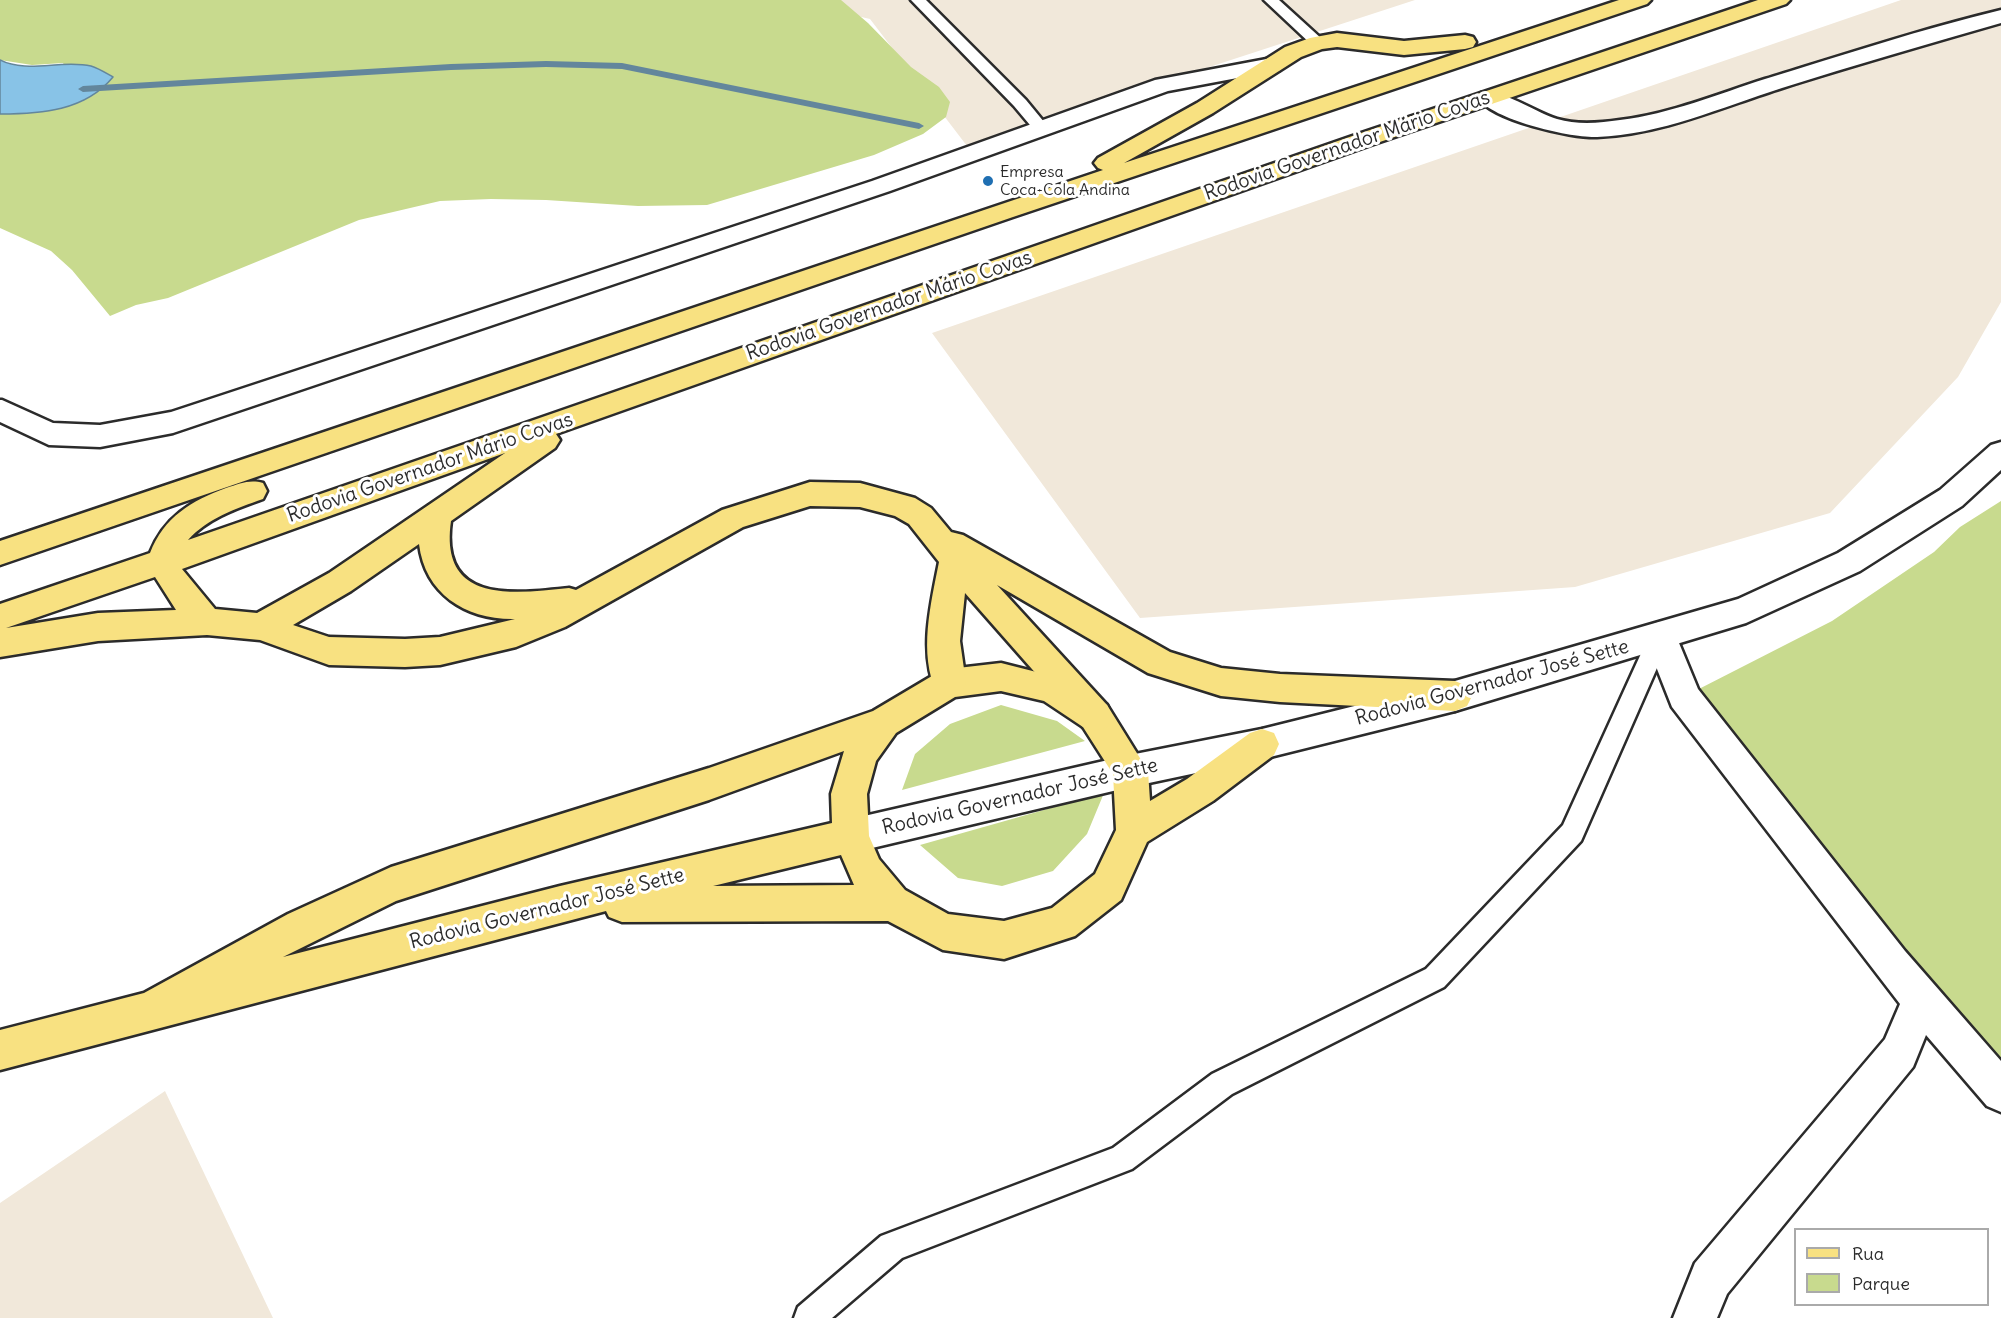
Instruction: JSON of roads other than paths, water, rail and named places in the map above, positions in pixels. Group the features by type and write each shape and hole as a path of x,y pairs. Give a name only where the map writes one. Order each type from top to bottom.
{"main road":[{"path":"0,553 1399,78 1640,0"},
{"name":"Rodovia Governador Mário Covas","path":"0,617 1366,139 1779,0"},
{"path":"1005,211 1100,166 1205,108 1293,52 1318,43 1337,40 1404,48 1445,44 1608,10"},
{"path":"1364,45 1377,49 1396,63 1400,70 1399,99 1391,113 1366,139"},
{"path":"207,622 181,593 164,561 167,547 176,531 203,509 674,341 722,308"},
{"path":"261,627 340,582 580,415"},
{"path":"0,644 98,627 207,622 261,627 329,651 405,654 440,651 516,633 554,618 733,518 810,494 860,495 904,506 920,516 955,560 1095,716 1130,771 1134,830 1108,887 1062,923 1004,940 943,932 892,903 866,871 851,836 849,794 861,755 884,722"},
{"path":"437,514 433,534 433,553 437,565 444,577 467,596 502,607 589,599"},
{"path":"934,533 1160,663 1221,682 1455,696"},
{"path":"949,683 945,641 948,600 955,560"},
{"path":"156,1008 329,912 391,885 698,788 884,722 949,683 1001,677 1052,688 1095,716"},
{"path":"1134,830 1200,790 1262,744"},
{"name":"Rodovia Governador José Sette","path":"0,1050 560,904 851,836"},
{"path":"560,904 892,903"}],"street":[{"path":"1489,98 1526,117 1574,129 1607,128 1661,119 1884,49 2001,16"},
{"path":"1,409 49,434 100,436 173,422 881,186 1163,85 1272,66"},
{"path":"1163,85 1205,108"},
{"name":"Rodovia Governador José Sette","path":"851,836 1130,771 1262,744 1455,696 1746,610 1849,562 1951,498 2001,453"},
{"path":"1660,636 1684,697 1891,963 2001,1092"},
{"path":"1695,1318 1711,1279 1899,1053 1922,999"}],"lane":[{"path":"918,0 1020,103 1041,128"},
{"path":"1271,0 1318,43"},
{"path":"809,1318 892,1247 1122,1159 1222,1084 1435,978 1572,833 1660,636"}],"water":[{"path":"0,60 22,66 80,64 94,67 113,77 102,88 76,104 31,113 0,114"}],"waterway":[{"path":"83,89 451,67 546,64 622,66 919,126"}],"place":[{"name":"Empresa Coca-Cola Andina","path":"988,181"}]}
